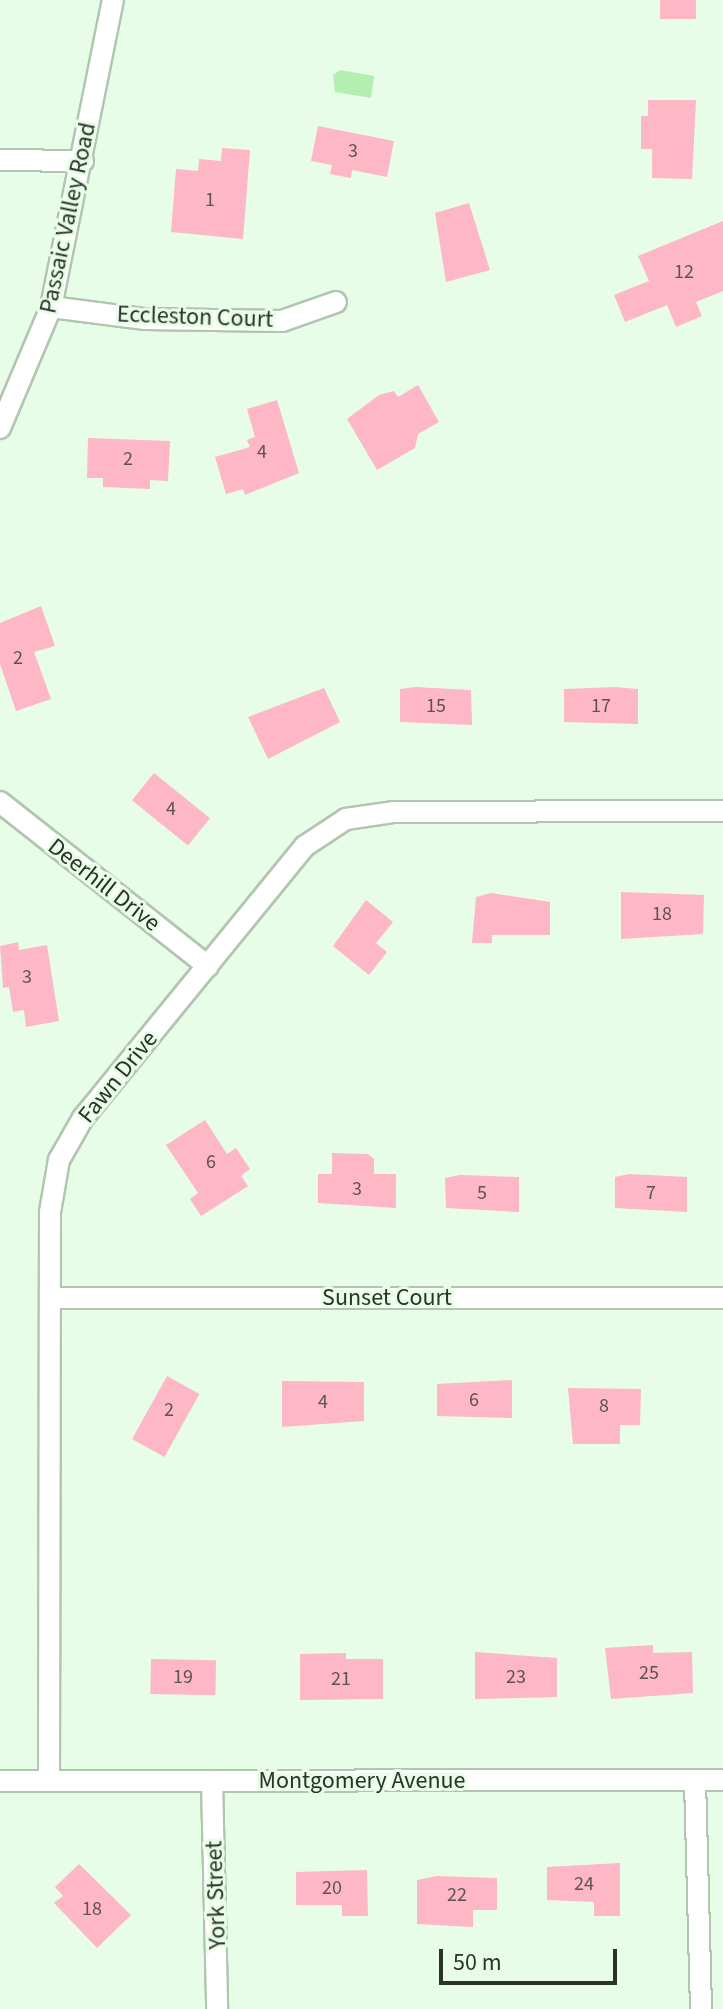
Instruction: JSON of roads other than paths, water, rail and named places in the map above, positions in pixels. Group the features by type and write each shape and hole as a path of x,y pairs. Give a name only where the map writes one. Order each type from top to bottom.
{"street":[{"name":"Passaic Valley Road","path":"0,428 51,307 83,161 113,0"},
{"path":"0,160 83,161"},
{"name":"Eccleston Court","path":"51,307 145,319 282,321 336,302"},
{"name":"Deerhill Drive","path":"0,802 208,966"},
{"name":"Fawn Drive","path":"49,1781 50,1212 65,1145 305,846 361,814 723,811"},
{"name":"Sunset Court","path":"50,1298 723,1298"},
{"path":"695,1780 701,2009"},
{"name":"Montgomery Avenue","path":"0,1781 723,1780"},
{"name":"York Street","path":"212,1781 217,2009"}]}
